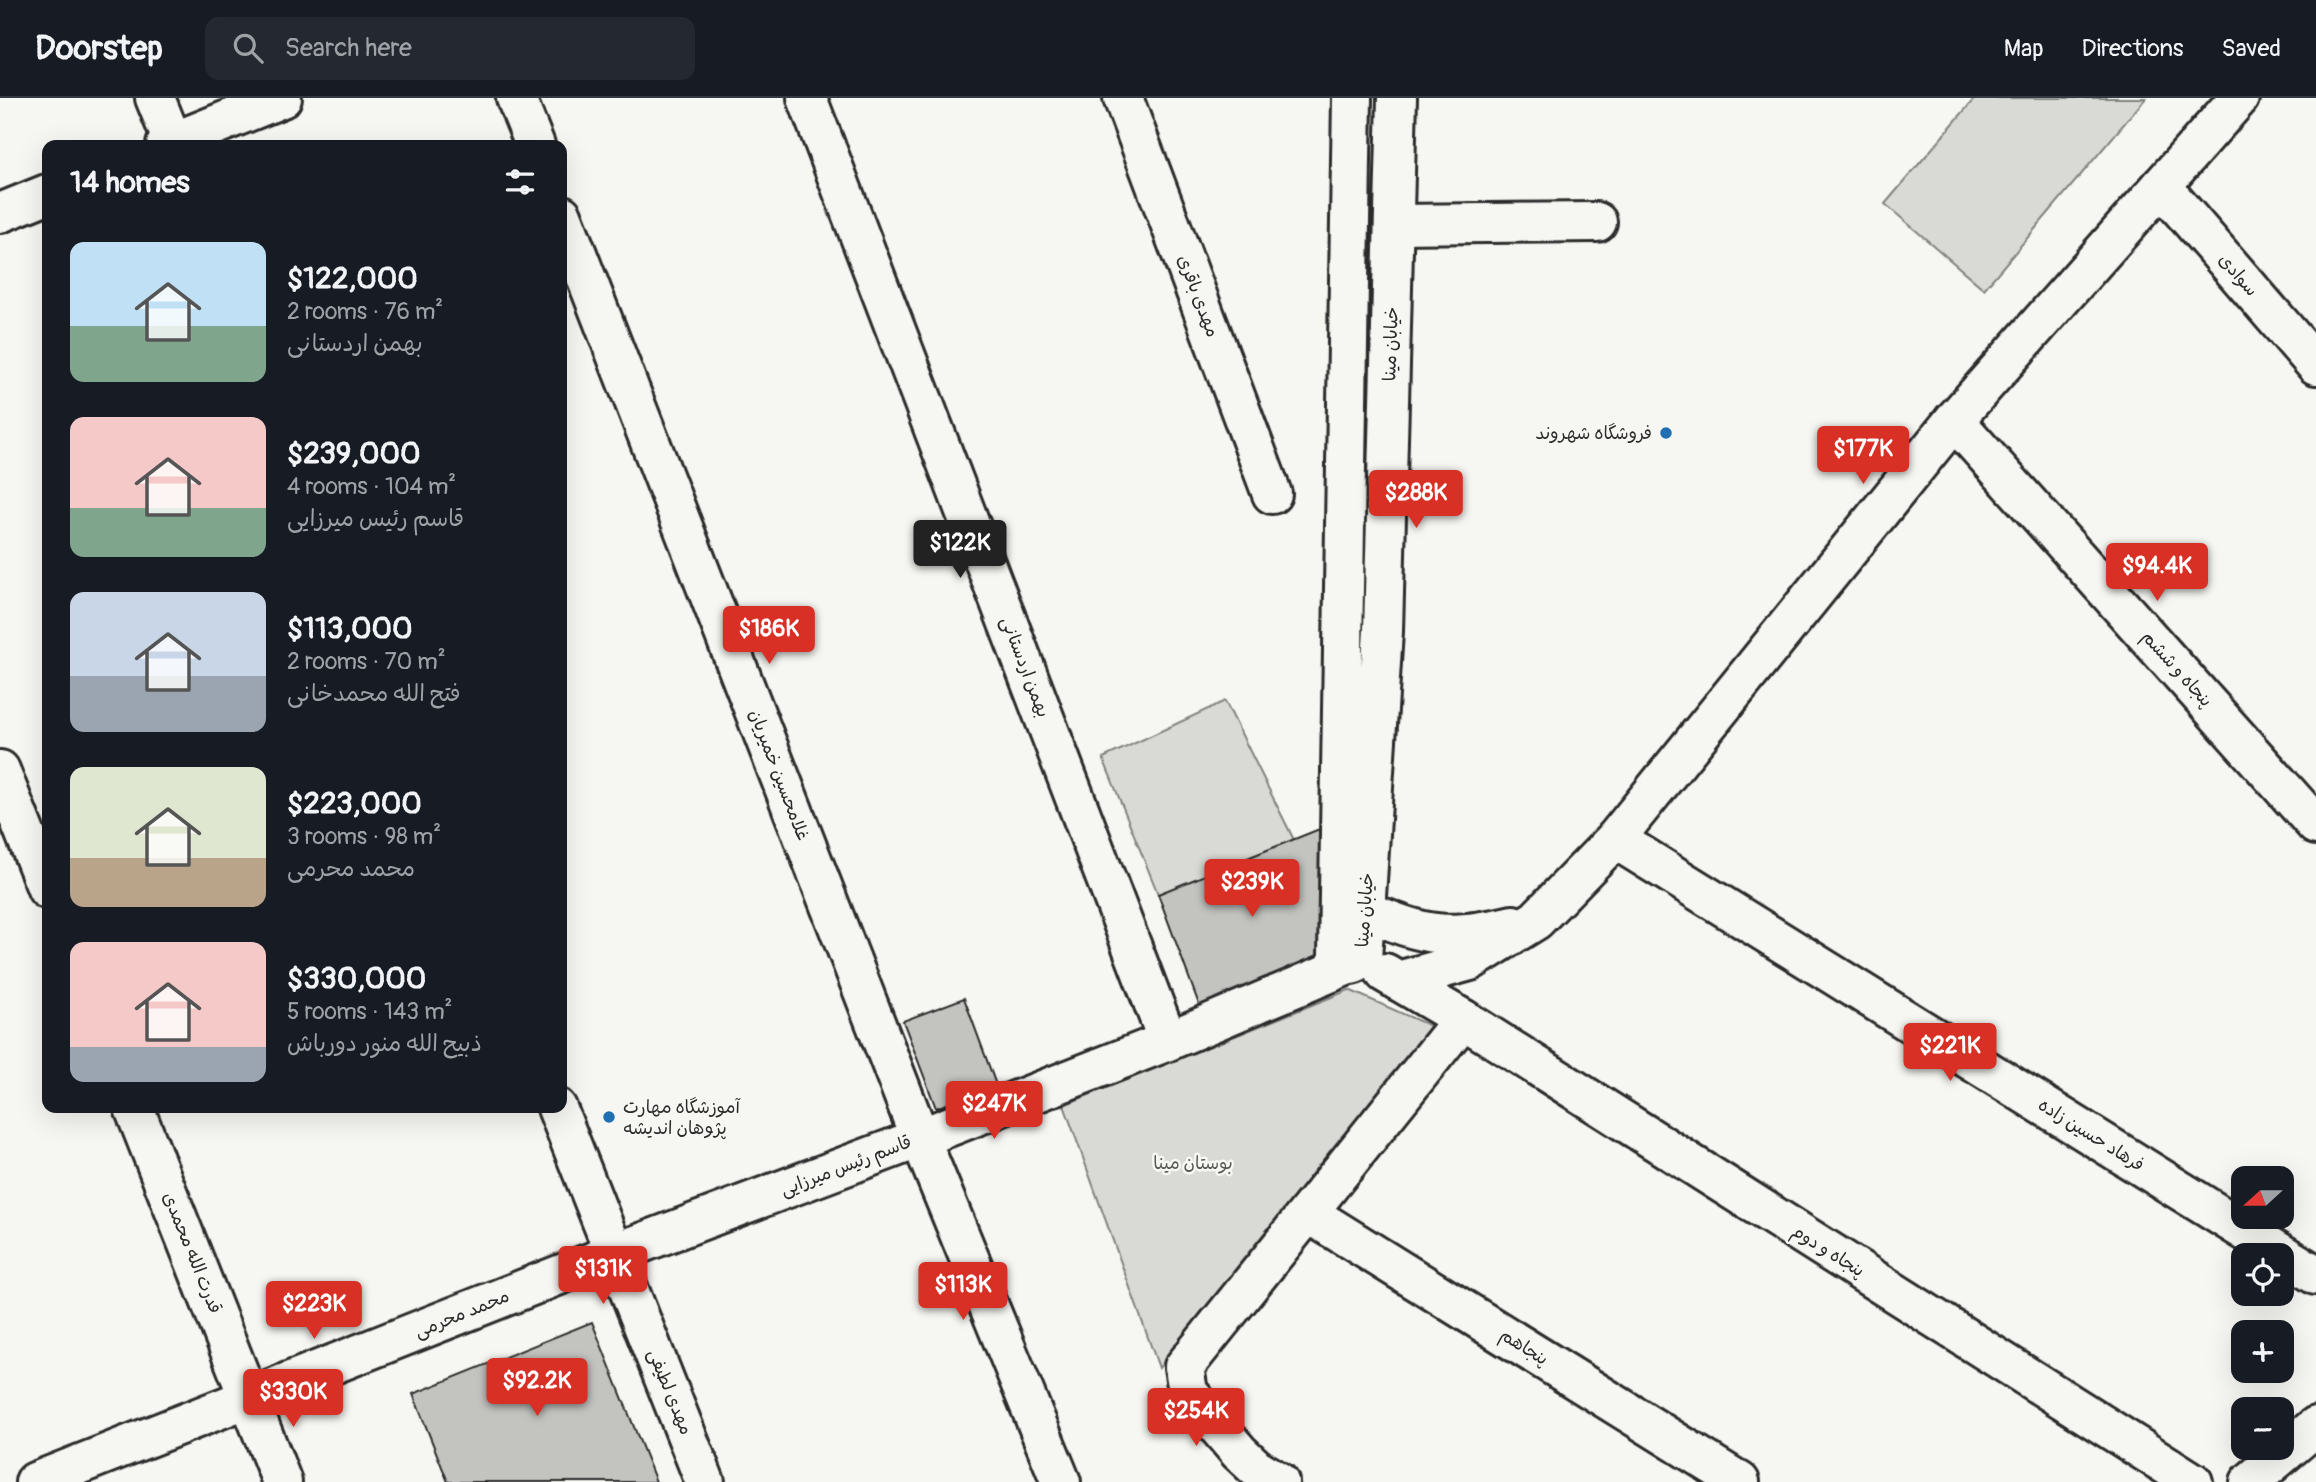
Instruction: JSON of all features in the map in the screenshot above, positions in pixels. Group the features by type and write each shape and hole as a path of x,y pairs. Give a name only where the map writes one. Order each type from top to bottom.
{"street":[{"path":"155,98 170,140"},
{"path":"181,140 282,98"},
{"path":"516,98 533,140"},
{"name":"بهمن اردستانی","path":"807,98 1168,1041"},
{"name":"مهدی باقری","path":"1124,98 1272,494"},
{"name":"خیابان مینا","path":"1352,98 1338,955 1341,963 1355,962 1365,911 1383,631 1396,98"},
{"path":"1398,981 1470,961 1536,920 1615,839 1954,420 2239,98"},
{"name":"سوادی","path":"2161,186 2316,365"},
{"path":"0,213 42,196"},
{"path":"1394,223 1597,222"},
{"name":"غلامحسین خمیریان","path":"567,228 920,1138 1061,1482"},
{"name":"پنجاه و ششم","path":"1954,420 2316,825"},
{"path":"0,770 42,876"},
{"name":"فرهاد حسین زاده","path":"1615,839 2316,1275"},
{"path":"1365,911 1402,927 1436,935 1464,934 1536,920"},
{"name":"قاسم رئیس میرزایی","path":"615,1254 1168,1041 1355,962"},
{"name":"پنجاه و دوم","path":"1355,962 1398,981 1464,1019 2193,1482"},
{"path":"1279,1482 1256,1468 1239,1452 1188,1392 1184,1367 1464,1019"},
{"name":"قدرت الله محمدی","path":"136,1113 282,1482"},
{"name":"مهدی لطیفی","path":"559,1113 705,1482"},
{"name":"پنجاهم","path":"1308,1213 1740,1482"},
{"name":"محمد محرمی","path":"35,1482 615,1254"},
{"path":"2250,1482 2316,1426"}],"green space":[{"path":"1975,98 2146,98 1984,289 1885,204"},
{"path":"1225,701 1294,840 1158,894 1103,758"},
{"name":"بوستان مینا","path":"1349,990 1435,1028 1159,1368 1064,1105"}],"building":[{"path":"1327,826 1325,959 1201,1010 1158,894"},
{"path":"964,998 996,1085 936,1108 903,1021"},
{"path":"592,1322 656,1482 448,1482 413,1394"}],"place":[{"name":"فروشگاه شهروند","path":"1666,433"},
{"name":"آموزشگاه مهارت پژوهان اندیشه","path":"609,1117"}]}
